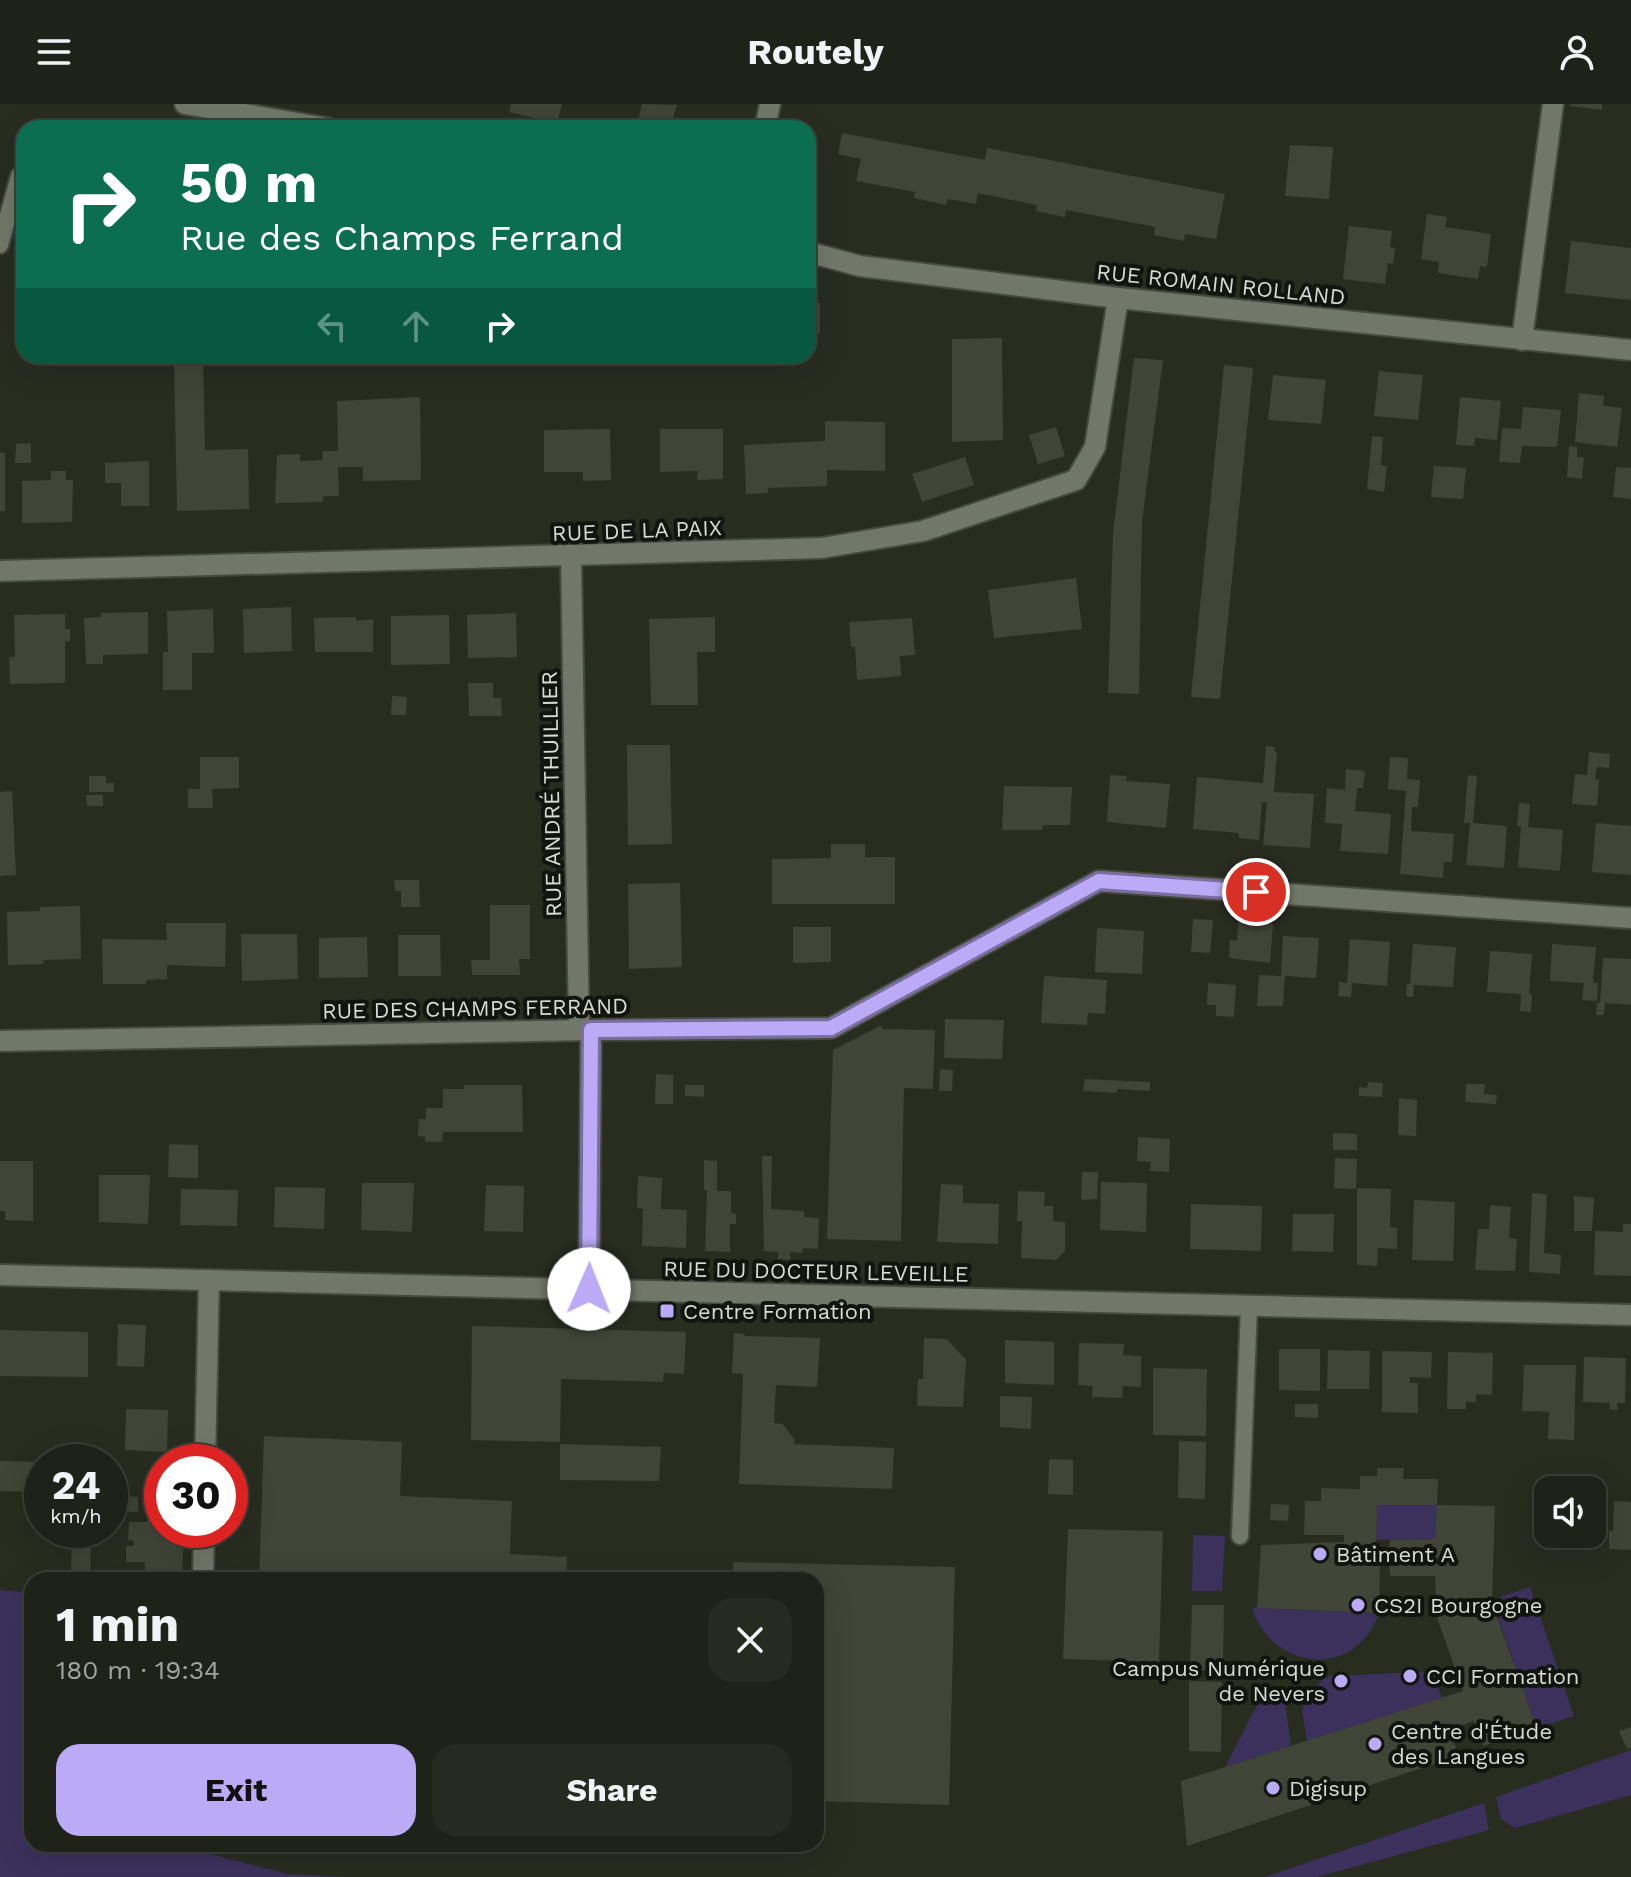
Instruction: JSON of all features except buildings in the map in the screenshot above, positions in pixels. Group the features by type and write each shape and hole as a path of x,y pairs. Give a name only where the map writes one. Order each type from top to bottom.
{"street":[{"path":"185,104 280,120"},
{"path":"1522,340 1553,104"},
{"name":"RUE ROMAIN ROLLAND","path":"816,254 860,266 1118,298 1631,350"},
{"name":"RUE DE LA PAIX","path":"0,571 822,548 923,531 1076,480 1095,447 1118,298"},
{"name":"RUE ANDRÉ THUILLIER","path":"571,557 589,1289"},
{"name":"RUE DES CHAMPS FERRAND","path":"0,1041 831,1028 1099,881 1631,918"},
{"name":"RUE DU DOCTEUR LEVEILLE","path":"0,1275 1631,1315"},
{"path":"205,1444 209,1280"},
{"path":"203,1572 204,1548"}],"lane":[{"path":"0,245 16,187"},
{"path":"1240,1536 1249,1306"}],"shaded area":[{"path":"1377,1505 1437,1505 1435,1539 1376,1540"},
{"path":"1193,1535 1225,1536 1222,1591 1192,1591"},
{"path":"1530,1587 1574,1716 1537,1728 1492,1600"},
{"path":"0,1590 24,1592 24,1852 202,1852 288,1874 348,1877 0,1877"},
{"path":"1252,1608 1379,1613 1368,1635 1352,1649 1334,1657 1314,1659 1295,1655 1277,1645 1262,1629"},
{"path":"1423,1672 1434,1678 1442,1698 1307,1741 1302,1710 1322,1680 1330,1676"},
{"path":"1275,1698 1285,1702 1291,1746 1225,1767 1257,1705 1262,1700"},
{"path":"1631,1750 1631,1795 1515,1828 1501,1819 1496,1797"},
{"path":"1484,1803 1489,1830 1317,1877 1265,1877"}],"place":[{"name":"Centre Formation","path":"667,1311"},
{"name":"Bâtiment A","path":"1320,1554"},
{"name":"CS2I Bourgogne","path":"1358,1605"},
{"name":"CCI Formation","path":"1410,1676"},
{"name":"Campus Numérique de Nevers","path":"1341,1681"},
{"name":"Centre d'Étude des Langues","path":"1375,1744"},
{"name":"Digisup","path":"1273,1788"}],"route":[{"path":"589,1289 591,1030 831,1028 1099,881 1256,892"}]}
